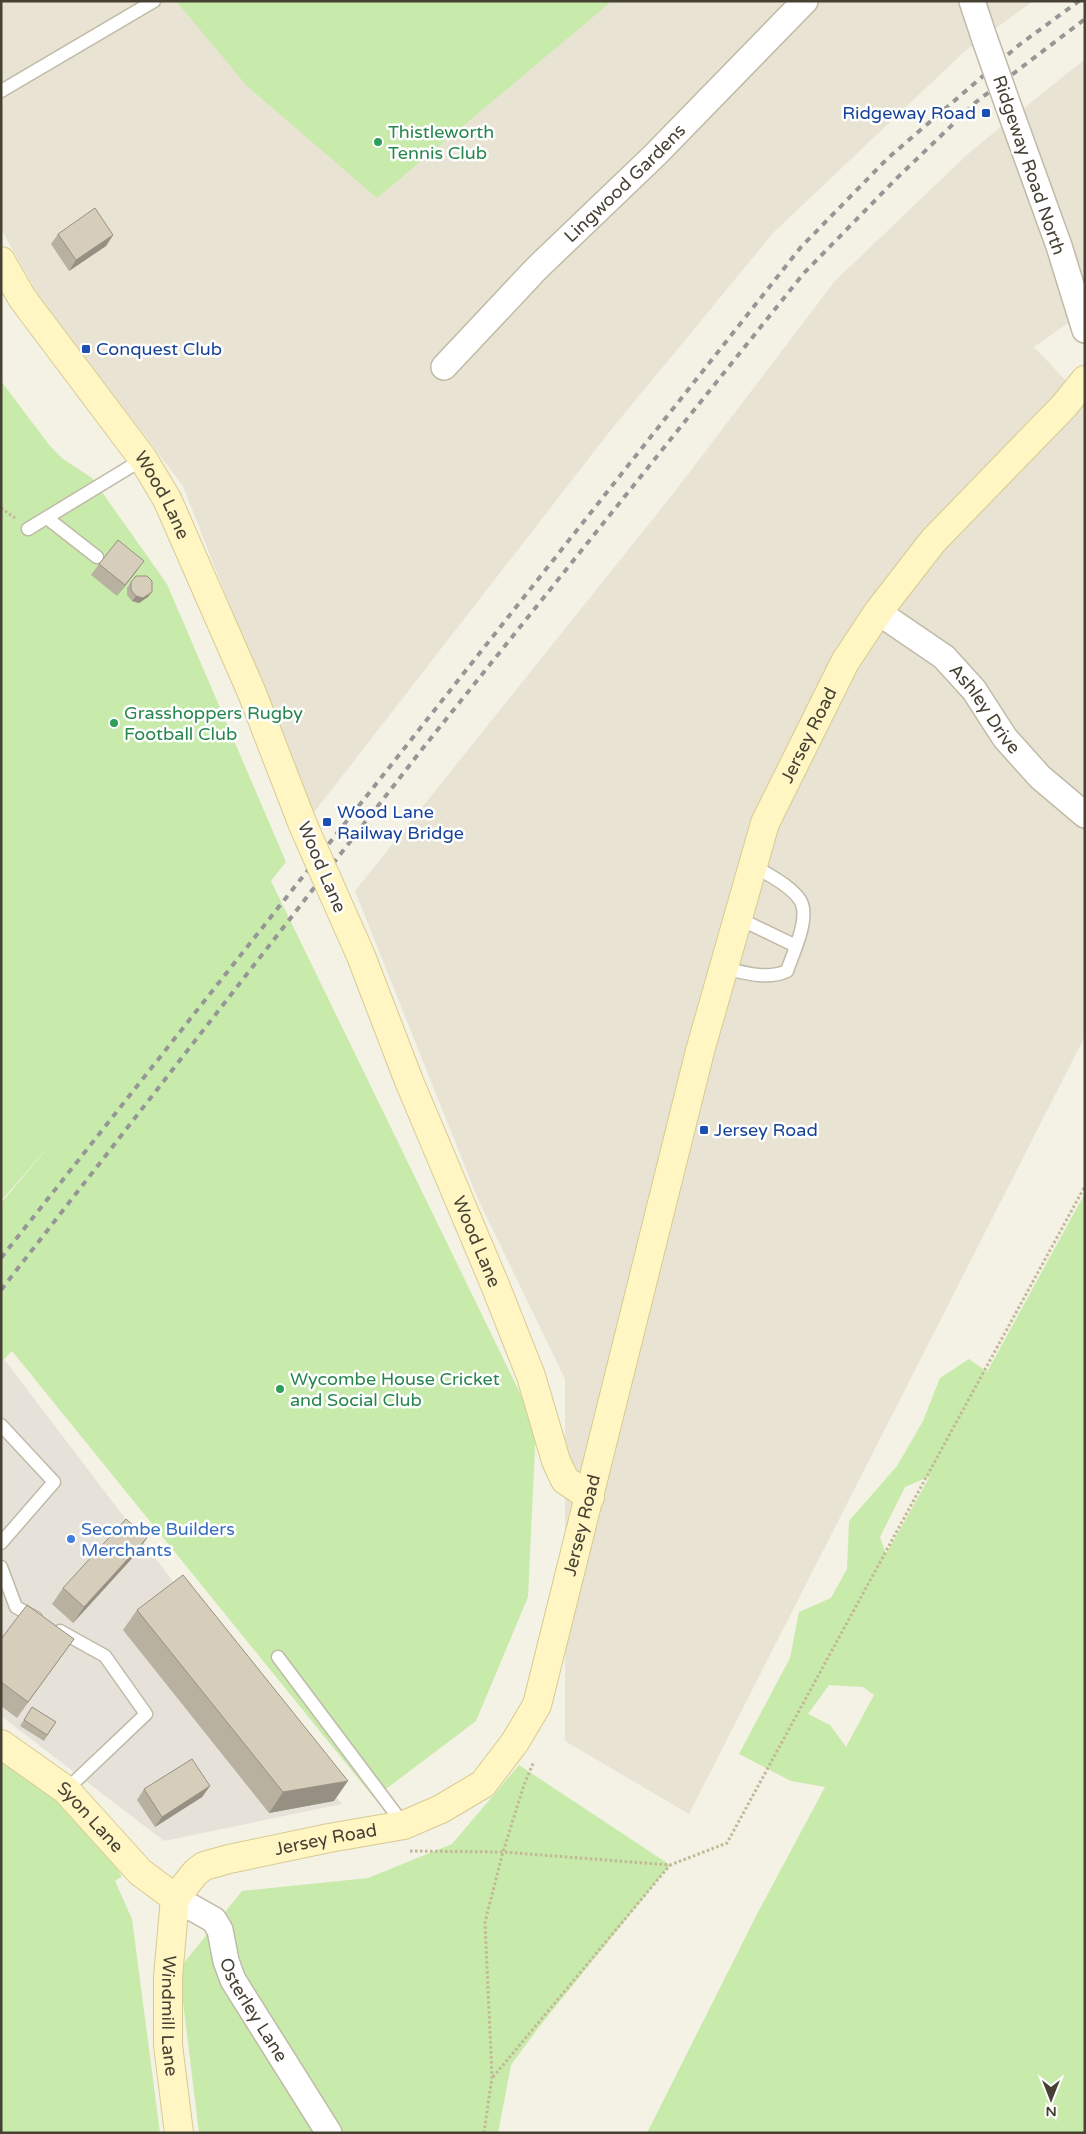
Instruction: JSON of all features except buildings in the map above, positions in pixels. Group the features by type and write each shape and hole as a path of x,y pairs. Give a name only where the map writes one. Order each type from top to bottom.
{"street":[{"name":"Lingwood Gardens","path":"444,367 537,268 655,155 805,1"},
{"name":"Ridgeway Road North","path":"972,1 1059,246 1085,330"},
{"name":"Wood Lane","path":"2,265 22,298 143,459 167,499 252,693 303,825 361,956 409,1081 495,1285 531,1376 556,1461 565,1480 590,1497"},
{"name":"Jersey Road","path":"175,1898 196,1872 204,1866 302,1844 402,1838 440,1809 483,1784 515,1742 537,1705 700,1051 765,823 845,662 878,612 933,541 1064,406 1085,380"},
{"name":"Ashley Drive","path":"878,612 944,657 974,690 1005,738 1040,777 1085,815"},
{"name":"Syon Lane","path":"1,1744 66,1790 136,1868 175,1898"},
{"name":"Windmill Lane","path":"175,1898 168,1977 168,2045 179,2133"},
{"name":"Osterley Lane","path":"175,1898 214,1920 220,1930 226,1961 233,1980 329,2133"}],"lane":[{"path":"1,91 154,1"},
{"path":"28,529 143,459"},
{"path":"47,518 97,557"},
{"path":"724,968 752,975 778,975 787,971 796,946 804,912 800,900 753,865"},
{"path":"738,918 796,946"},
{"path":"1,1425 54,1482 1,1543"},
{"path":"1,1567 16,1606 105,1656 146,1714 66,1790"},
{"path":"278,1657 402,1838"}],"path":[{"path":"402,1838 503,1852 670,1865 727,1843 1085,1186"},
{"path":"484,2133 492,2077 484,1922 503,1852 524,1786 535,1759"},
{"path":"492,2077 670,1865"}],"shaded area":[{"path":"1,1 1033,1 965,51 774,232 610,431 312,815 183,486 40,298 1,229"},
{"path":"1085,59 1085,311 1034,347 1085,401 1085,1036 689,1814 565,1741 565,1379 478,1199 355,891 673,494 835,281 970,152"},
{"name":"Secombe Builders Merchants","path":"4,1359 342,1804 164,1841 1,1716 1,1362"}],"green space":[{"name":"Thistleworth Tennis Club","path":"176,1 612,1 377,198 247,86"},
{"path":"1,381 50,446 63,459 92,478 167,584 286,862 271,881 536,1426 528,1597 476,1721 374,1798 12,1351 1,1362 1,1203 56,1138 1,1201"},
{"path":"1085,1193 1085,2133 647,2133 756,1916 825,1787 791,1781 739,1754 790,1658 799,1612 831,1598 847,1569 849,1521 897,1466 923,1421 940,1378 969,1359 987,1372","holes":["929,1478 886,1554 880,1537 905,1487","829,1685 863,1687 874,1695 846,1747 830,1725 808,1714"]},
{"path":"1,1759 40,1786 88,1828 122,1876 115,1881 132,1919 160,2133 1,2133"},
{"path":"519,1765 670,1865 539,2027 511,2065 498,2133 199,2133 179,1969 242,1891 368,1878 452,1844"}],"railway":[{"path":"1,1258 801,247 888,158 1019,45 1079,1"},
{"path":"1,1290 423,748 804,273 897,178 976,102 1085,19"}],"place":[{"name":"Ridgeway Road","path":"986,113"},
{"name":"Thistleworth Tennis Club","path":"378,142"},
{"name":"Conquest Club","path":"86,349"},
{"name":"Grasshoppers Rugby Football Club","path":"114,723"},
{"name":"Wood Lane Railway Bridge","path":"327,822"},
{"name":"Jersey Road","path":"704,1130"},
{"name":"Wycombe House Cricket and Social Club","path":"280,1389"},
{"name":"Secombe Builders Merchants","path":"71,1539"}]}
